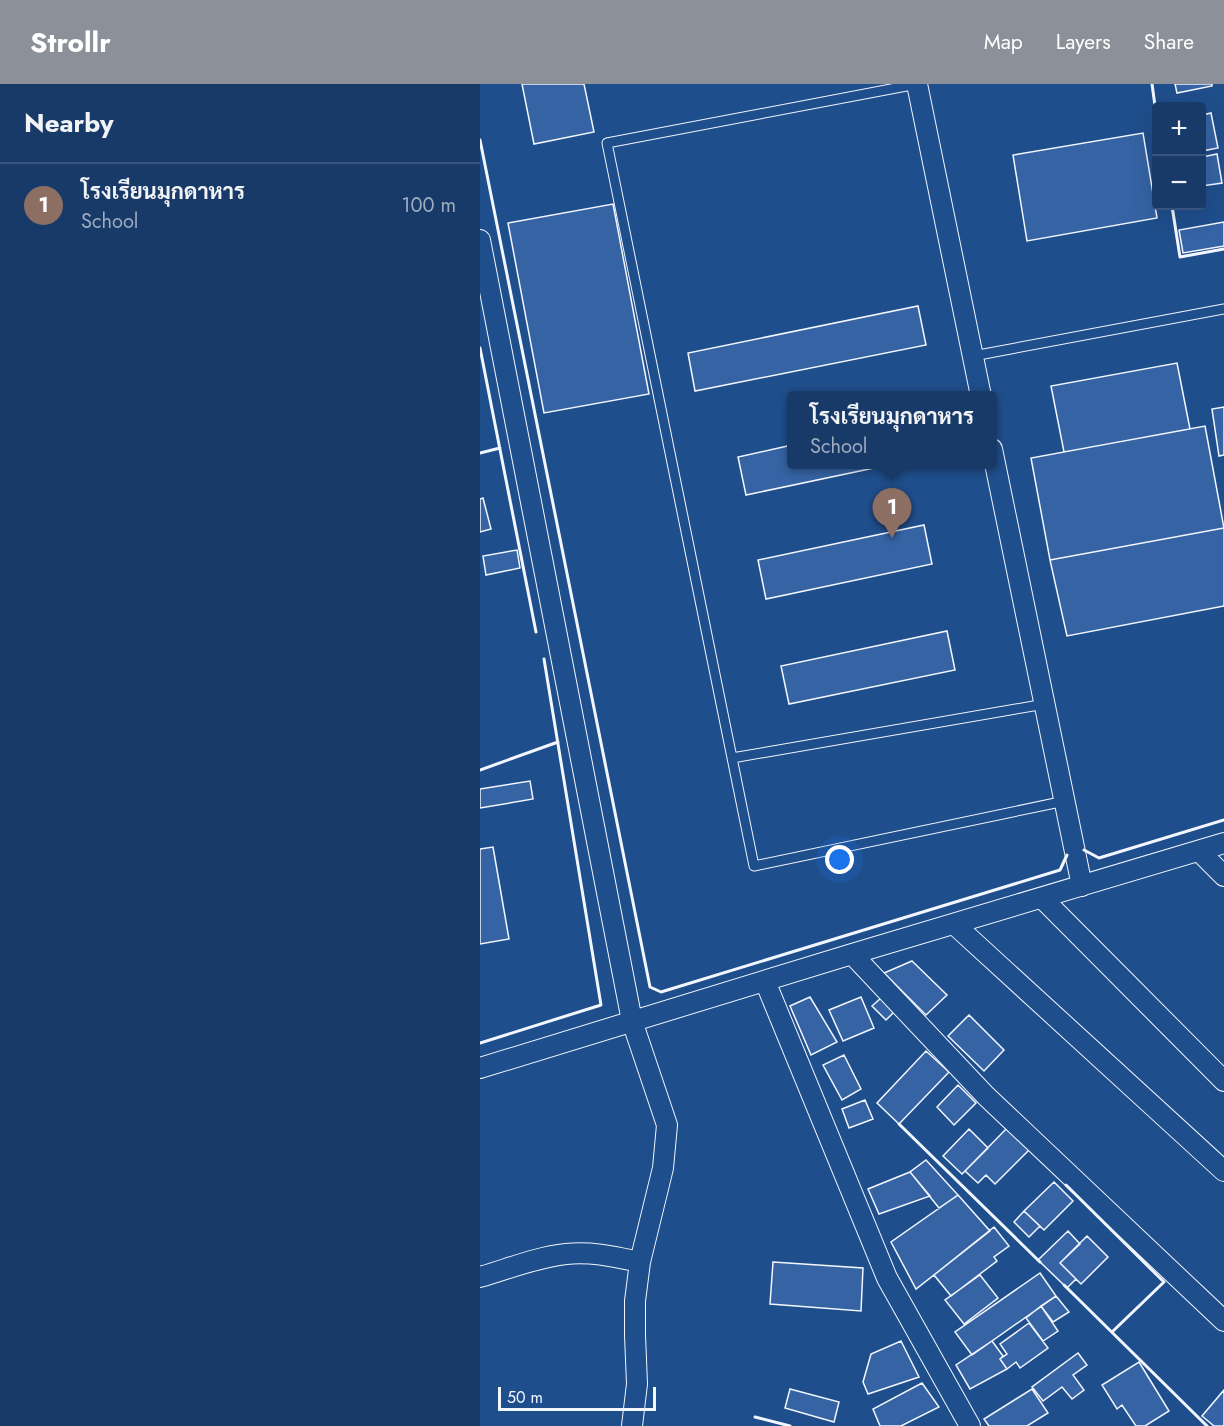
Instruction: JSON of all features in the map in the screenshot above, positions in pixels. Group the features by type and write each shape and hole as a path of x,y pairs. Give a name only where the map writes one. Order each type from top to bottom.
{"street":[{"path":"917,84 980,391"},
{"path":"480,245 632,1021 667,1125 663,1168 640,1262 635,1301 638,1384 632,1426"},
{"path":"997,469 1082,886"},
{"path":"480,1068 1224,843"},
{"path":"1198,851 1224,876"},
{"path":"1042,898 1224,1082"},
{"path":"954,924 1224,1172"},
{"path":"852,954 986,1095 1224,1321"},
{"path":"765,981 887,1278 966,1425"},
{"path":"480,1277 567,1254 613,1256 640,1262"}],"lane":[{"path":"917,84 607,143 754,866 1065,801"},
{"path":"973,356 1224,309"},
{"path":"732,758 1045,704"}],"building":[{"path":"522,84 584,84 594,132 534,144"},
{"path":"1175,84 1212,84 1212,86 1177,93"},
{"path":"1211,113 1218,148 1206,150 1206,114"},
{"path":"1143,133 1152,188 1152,210 1156,210 1157,218 1027,241 1013,155"},
{"path":"1217,154 1222,183 1206,185 1206,156"},
{"path":"613,204 649,394 544,413 508,223"},
{"path":"1224,222 1224,246 1183,253 1179,230"},
{"path":"918,306 926,345 695,391 688,353"},
{"path":"1177,363 1190,429 1064,452 1051,386"},
{"path":"1224,407 1224,455 1219,456 1212,409"},
{"path":"1205,426 1224,528 1050,560 1031,458"},
{"path":"787,446 787,469 869,469 746,495 738,457"},
{"path":"483,498 491,529 480,532 480,499"},
{"path":"924,525 932,564 766,599 758,560"},
{"path":"1224,528 1224,606 1067,636 1050,560"},
{"path":"517,550 520,568 486,575 483,556"},
{"path":"947,631 955,670 789,704 781,666"},
{"path":"530,781 533,799 480,808 480,789"},
{"path":"493,847 509,939 480,944 480,849"},
{"path":"912,961 947,995 926,1015 884,973"},
{"path":"810,997 837,1042 811,1055 790,1006"},
{"path":"861,997 874,1028 843,1041 829,1010"},
{"path":"881,998 894,1012 886,1020 872,1006"},
{"path":"969,1015 1004,1050 984,1071 948,1036"},
{"path":"926,1051 949,1072 899,1124 877,1103"},
{"path":"844,1055 861,1089 842,1100 823,1065"},
{"path":"958,1085 976,1103 954,1125 937,1107"},
{"path":"865,1100 873,1119 849,1128 842,1109"},
{"path":"1008,1127 1030,1149 995,1184 986,1175 978,1183 965,1171"},
{"path":"969,1129 988,1148 962,1174 943,1156"},
{"path":"926,1160 958,1195 939,1208 910,1172"},
{"path":"910,1172 930,1196 879,1214 868,1189"},
{"path":"1054,1182 1073,1201 1044,1230 1024,1211"},
{"path":"958,1195 990,1231 916,1289 891,1242"},
{"path":"1024,1211 1040,1226 1029,1237 1014,1222"},
{"path":"994,1227 1009,1246 994,1257 997,1261 951,1296 934,1275"},
{"path":"1068,1231 1080,1244 1060,1263 1076,1279 1067,1288 1038,1260"},
{"path":"1087,1236 1108,1257 1081,1284 1060,1263"},
{"path":"773,1262 863,1268 861,1311 770,1304"},
{"path":"1040,1273 1056,1296 972,1355 955,1332"},
{"path":"980,1275 998,1298 964,1324 945,1300"},
{"path":"1056,1296 1069,1312 1053,1322 1041,1306"},
{"path":"1041,1306 1058,1331 1043,1341 1026,1318"},
{"path":"1029,1323 1048,1348 1020,1368 1016,1362 1007,1369 1000,1359 1007,1354 1000,1344"},
{"path":"901,1341 919,1377 868,1394 863,1382 871,1354"},
{"path":"992,1341 1003,1356 1000,1359 1007,1369 970,1389 956,1365"},
{"path":"1078,1353 1087,1365 1073,1375 1084,1390 1072,1399 1062,1387 1043,1401 1032,1387"},
{"path":"1139,1362 1169,1411 1145,1426 1136,1426 1122,1405 1117,1409 1102,1385"},
{"path":"922,1383 939,1407 901,1426 880,1426 873,1409"},
{"path":"790,1389 839,1402 834,1422 785,1408"},
{"path":"1032,1389 1048,1413 1027,1426 989,1426 984,1419"},
{"path":"1224,1390 1224,1426 1214,1426 1202,1416"}],"wall":[{"path":"1152,84 1154,102"},
{"path":"480,140 650,987 661,992 1060,870 1067,855"},
{"path":"1173,210 1180,257 1224,249"},
{"path":"480,348 536,632"},
{"path":"480,453 500,448"},
{"path":"480,1043 601,1005 544,659"},
{"path":"480,770 558,742"},
{"path":"1084,850 1099,858 1224,820"},
{"path":"899,1124 1040,1262"},
{"path":"1066,1185 1164,1282 1112,1332"},
{"path":"1064,1285 1207,1426"},
{"path":"755,1417 790,1426"}],"place":[{"name":"โรงเรียนมุกดาหาร","path":"892,538"}]}
